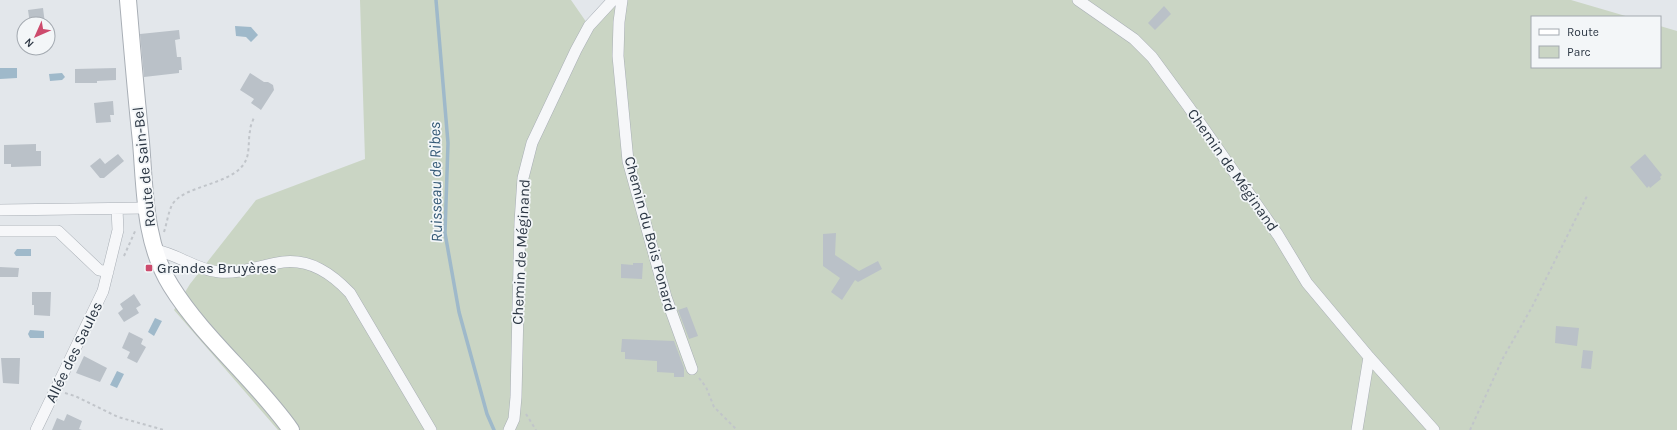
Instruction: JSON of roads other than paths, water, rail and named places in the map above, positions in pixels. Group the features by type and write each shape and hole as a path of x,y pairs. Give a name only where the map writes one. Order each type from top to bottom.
{"main road":[{"name":"Route de Sain-Bel","path":"128,0 146,208 155,250 164,275 180,301 191,315 270,402 291,430"}],"street":[{"name":"Chemin de Méginand","path":"510,430 514,419 516,397 520,222 523,178 532,143 576,50 589,26 613,0"},
{"name":"Chemin du Bois Ponard","path":"622,0 619,22 618,56 628,161 666,297 692,370"},
{"name":"Chemin de Méginand","path":"1078,0 1134,39 1152,57 1193,112 1278,235 1307,284 1434,430"},
{"path":"0,210 146,208"},
{"name":"Allée des Saules","path":"36,430 103,291 118,230 117,209"},
{"path":"0,231 58,231 99,270 108,272"},
{"path":"155,250 167,252 199,268 218,272 243,271 283,262 302,263 318,268 335,278 350,293 431,430"},
{"path":"1357,430 1369,357"}],"water":[{"path":"235,26 251,27 258,35 251,42 246,37 236,36"},
{"path":"0,68 17,68 17,78 0,79"},
{"path":"62,73 65,77 62,80 50,81 49,74"},
{"path":"17,249 31,249 31,256 16,256 14,253"},
{"path":"155,318 162,321 154,336 148,332"},
{"path":"30,330 44,331 44,338 30,338 28,334"},
{"path":"117,371 124,374 117,388 110,385"}],"waterway":[{"name":"Ruisseau de Ribes","path":"436,0 448,143 445,233 459,312 487,414 494,430"}],"place":[{"name":"Grandes Bruyères","path":"149,268"}]}
